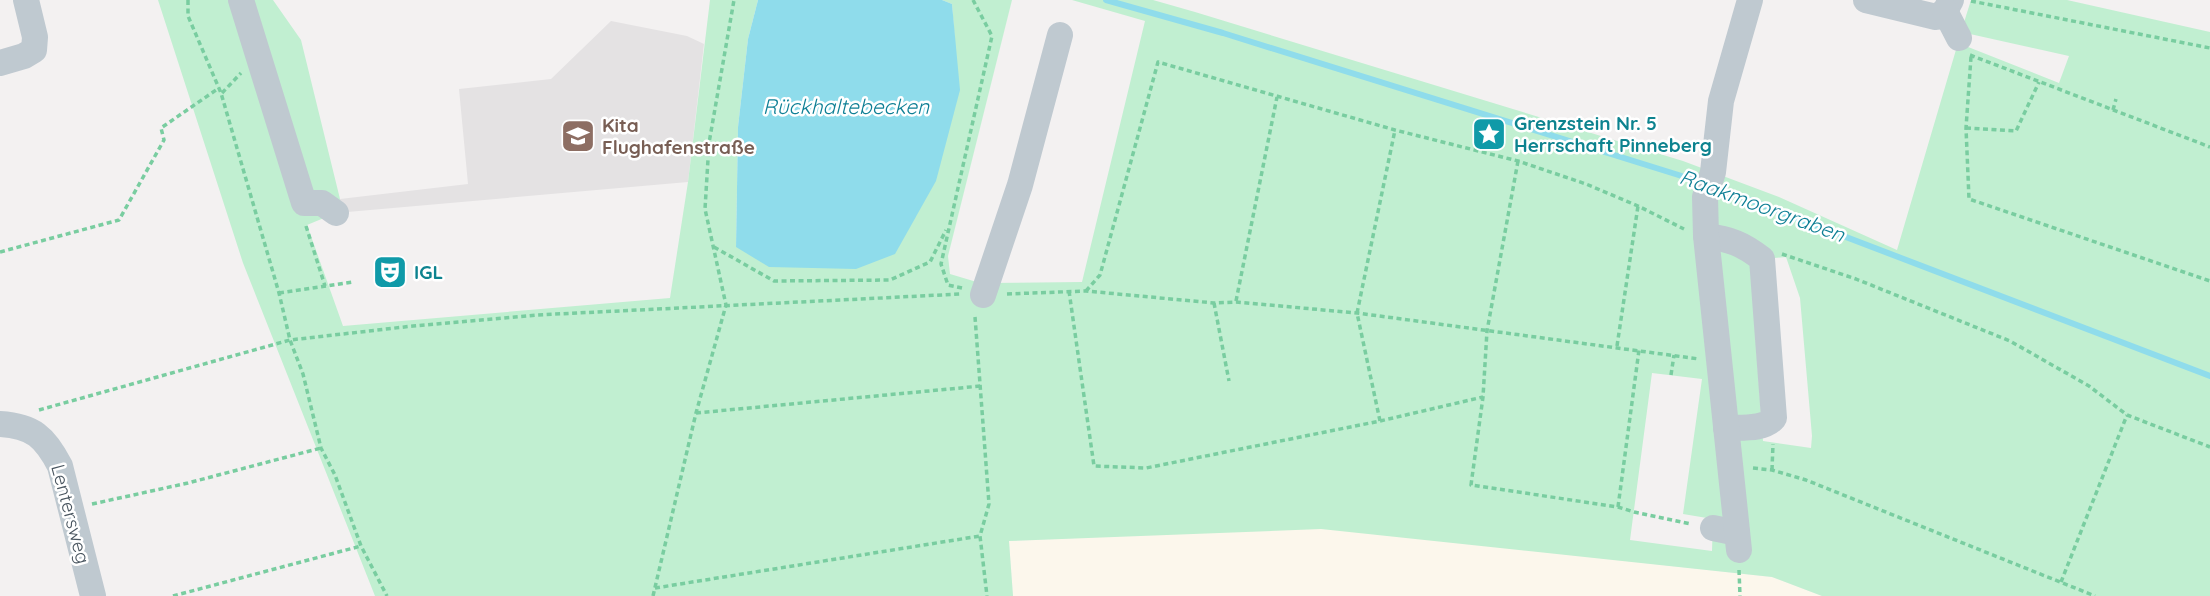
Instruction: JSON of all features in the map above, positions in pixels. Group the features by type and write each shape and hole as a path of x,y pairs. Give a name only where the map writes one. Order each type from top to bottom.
{"street":[{"path":"0,62 24,56 34,50 35,37 26,0"},
{"path":"241,0 304,203 322,203 336,213"},
{"path":"1730,537 1730,465 1706,236 1709,184 1721,101 1751,0"},
{"path":"1866,0 1949,7 1959,38"},
{"path":"979,294 1020,185 1060,35"},
{"path":"1706,236 1747,247 1762,259 1774,418 1762,425 1726,428"},
{"name":"Lentersweg","path":"0,424 30,429 43,439 52,451 60,466 93,596"}],"path":[{"path":"188,0 188,16 219,88 279,293 290,340 303,374 321,447 335,475 361,547 387,596"},
{"path":"653,596 696,413 726,304 705,209 709,144 734,0"},
{"path":"973,0 992,36 941,264 948,285 979,294"},
{"path":"1949,7 2210,48"},
{"path":"1987,62 1990,54"},
{"path":"2210,147 1971,55 1966,128 1969,199 2210,281"},
{"path":"1086,291 1100,275 1157,62 1395,130 1518,161 1586,184 1689,231 1706,236"},
{"path":"1966,128 2017,131 2039,82"},
{"path":"0,252 120,220 164,140 160,128 219,88"},
{"path":"1236,302 1277,97"},
{"path":"2113,110 2116,99"},
{"path":"1380,421 1357,313 1395,130"},
{"path":"1518,161 1487,331 1483,397 1471,485 1618,507 1730,537"},
{"path":"304,203 303,217 325,285"},
{"path":"1616,346 1638,206"},
{"path":"714,247 774,281 890,280 930,262 948,225"},
{"path":"1772,251 1856,279 2010,341 2089,386 2127,415 2210,447"},
{"path":"279,293 352,282"},
{"path":"1069,291 1094,466 1146,468 1380,421 1483,397"},
{"path":"38,410 290,340 537,315 726,304 1069,291 1357,313 1719,362"},
{"path":"979,294 981,386 989,504 980,536 987,596"},
{"path":"1214,303 1229,380"},
{"path":"1618,507 1639,350"},
{"path":"1671,375 1674,355"},
{"path":"696,413 981,386"},
{"path":"2061,582 2127,415"},
{"path":"1772,470 1773,441"},
{"path":"71,508 188,483 321,447"},
{"path":"1730,465 1772,470 1806,480 2095,596"},
{"path":"655,588 980,536"},
{"path":"173,596 361,547"}],"shaded area":[{"name":"Kita Flughafenstraße","path":"611,21 687,36 704,44 688,182 336,213 340,199 468,184 459,89 551,79"},
{"path":"1317,527 1772,577 1822,596 1013,596 1009,541"}],"green space":[{"path":"158,0 273,0 301,40 340,199 336,213 307,225 343,326 670,298 688,182 710,0 758,0 748,39 738,127 736,247 955,43 952,4 942,0 1012,0 948,256 950,274 980,283 1082,282 1145,21 1072,0 1153,0 1195,12 1683,161 1779,197 1897,250 1958,43 2059,83 2069,56 1961,32 1971,0 2067,0 2210,32 2210,596 1822,596 1772,577 1321,529 1009,541 1013,596 375,596 243,263","holes":["1786,257 1800,298 1811,448 1763,441 1750,260","1652,373 1702,379 1683,514 1713,519 1712,551 1630,540"]}],"water":[{"name":"Rückhaltebecken","path":"758,0 942,0 952,4 960,90 936,181 895,254 856,269 769,267 736,247 738,127 748,39"}],"waterway":[{"name":"Raakmoorgraben","path":"1106,0 1223,33 1701,182"},
{"name":"Raakmoorgraben","path":"1715,187 2210,376"}],"place":[{"name":"Grenzstein Nr. 5 Herrschaft Pinneberg","path":"1489,134"},
{"name":"Kita Flughafenstraße","path":"578,136"},
{"name":"IGL","path":"390,272"}]}
